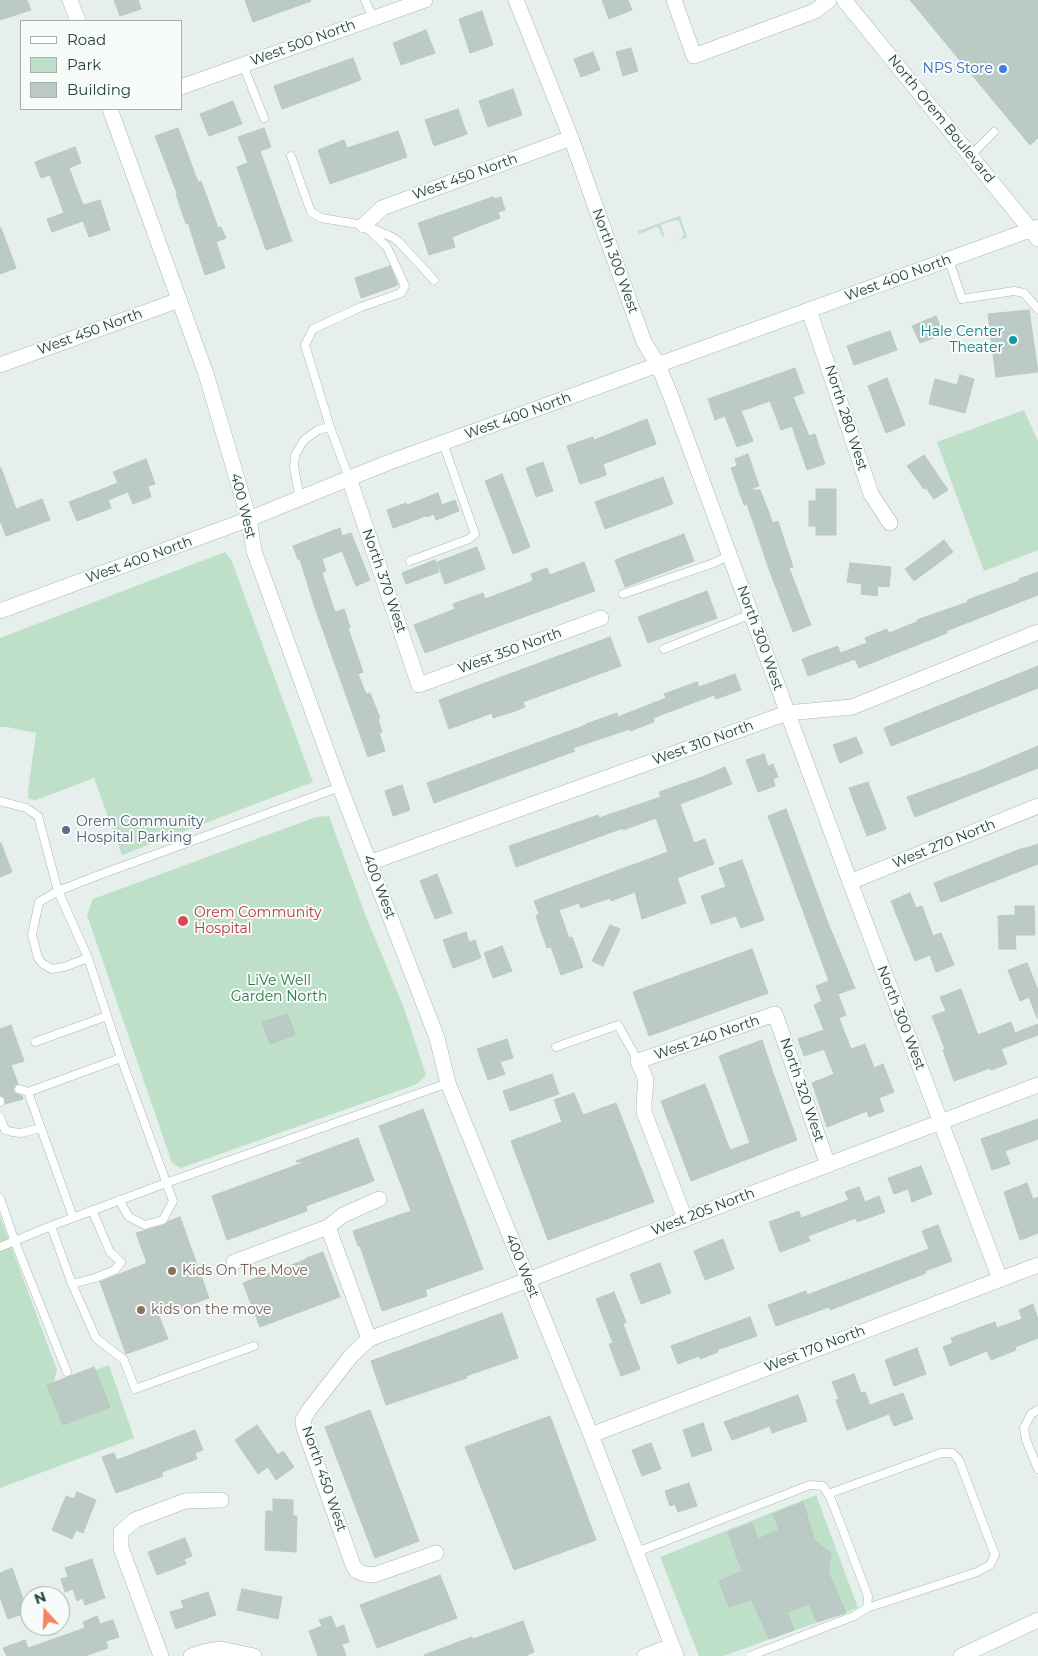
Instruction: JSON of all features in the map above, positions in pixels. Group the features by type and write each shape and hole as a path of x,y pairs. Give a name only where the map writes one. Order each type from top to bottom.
{"street":[{"path":"70,0 78,20"},
{"name":"West 500 North","path":"182,87 425,0"},
{"name":"North 300 West","path":"516,0 572,138 644,342 658,365 730,555 850,882 1000,1279"},
{"path":"674,0 694,56 815,11 829,0"},
{"name":"North Orem Boulevard","path":"844,0 1036,232"},
{"name":"400 West","path":"113,110 206,374 249,519 254,551 340,787 437,1038 448,1083 592,1435 674,1651"},
{"name":"West 450 North","path":"364,225 382,208 572,138"},
{"name":"West 400 North","path":"0,611 249,519 349,478 443,443 949,260 1036,232"},
{"name":"West 450 North","path":"0,365 179,300"},
{"name":"North 280 West","path":"809,310 870,494 890,523"},
{"name":"North 370 West","path":"349,478 420,685"},
{"name":"West 350 North","path":"420,685 601,618"},
{"name":"West 310 North","path":"369,863 787,713 852,707 1038,632"},
{"name":"West 270 North","path":"850,882 1038,806"},
{"name":"West 240 North","path":"638,1061 775,1014"},
{"name":"North 320 West","path":"775,1014 828,1165"},
{"path":"638,1061 646,1080 644,1112 685,1219"},
{"name":"West 205 North","path":"369,1339 1038,1085"},
{"path":"234,1262 328,1227 342,1215 379,1199"},
{"path":"328,1227 369,1339"},
{"name":"West 170 North","path":"592,1435 1038,1265"},
{"name":"North 450 West","path":"369,1339 351,1356 309,1410 304,1420 304,1428 353,1565 357,1571 374,1575 436,1553"},
{"path":"161,1656 121,1548 121,1532 135,1520 185,1501 221,1500"},
{"path":"961,1656 1038,1620"},
{"path":"191,1656 221,1649 254,1656"},
{"path":"645,1656 674,1651"}],"lane":[{"path":"366,0 373,18"},
{"path":"243,65 264,118"},
{"path":"971,155 994,132"},
{"path":"291,156 311,212 321,218 364,225 399,242 434,280"},
{"path":"349,478 330,427 305,346 313,329 361,307 401,294 405,286 387,247 364,225"},
{"path":"949,260 962,299 1014,291 1024,293 1038,309"},
{"path":"300,499 294,467 295,455 304,440 318,430 330,427"},
{"path":"410,561 475,534 443,443"},
{"path":"623,594 714,563 730,555"},
{"path":"664,649 751,614"},
{"path":"88,958 64,967 52,969 43,964 38,958 32,936 39,902 58,891 99,875 340,787"},
{"path":"0,801 26,808 38,816 58,891 88,958 121,1058 173,1201 164,1220 145,1225 129,1217 120,1200"},
{"path":"35,1042 107,1016"},
{"path":"556,1047 618,1025 638,1061"},
{"path":"20,1090 28,1092 121,1058"},
{"path":"0,1247 92,1210 448,1083"},
{"path":"28,1092 73,1217"},
{"path":"0,1117 5,1130 12,1132 21,1133 40,1128"},
{"path":"0,1198 15,1242 67,1372"},
{"path":"72,1284 115,1270 121,1262 110,1252 92,1210"},
{"path":"51,1226 72,1284 96,1338 124,1360 135,1389 254,1346"},
{"path":"1038,1410 1031,1414 1024,1428 1026,1440 1038,1469"},
{"path":"750,1656 854,1616 867,1608 976,1572 990,1565 995,1555 962,1468 952,1453 942,1453 828,1494"},
{"path":"636,1552 810,1485 823,1486 828,1494 868,1596 867,1608"}],"green space":[{"path":"680,216 687,237 675,242 682,238 684,234 679,221 676,220 661,226 663,238 659,228 656,227 639,234 638,231"},
{"path":"1024,410 1038,441 1038,550 984,571 937,442"},
{"path":"225,552 231,559 313,782 122,855 94,778 36,800 29,799 28,791 36,733 0,727 0,638"},
{"name":"LiVe Well Garden North","path":"329,816 365,914 404,1008 426,1075 417,1084 181,1168 172,1163 87,915 93,899 316,817"},
{"path":"0,1216 57,1370 53,1385 109,1365 134,1438 0,1488"},
{"path":"816,1495 858,1608 723,1656 699,1656 660,1557"}],"building":[{"path":"0,0 27,0 31,10 0,20"},
{"path":"114,0 138,0 141,9 120,16"},
{"path":"245,0 310,0 311,1 253,22"},
{"path":"602,0 628,0 632,10 609,19"},
{"name":"NPS Store","path":"910,0 1038,0 1038,138 1030,145"},
{"path":"482,11 493,45 470,53 459,19"},
{"path":"426,30 435,53 401,65 393,43"},
{"path":"631,48 638,71 623,76 616,52"},
{"path":"593,52 600,70 581,77 574,59"},
{"path":"353,58 361,80 282,109 274,86"},
{"path":"513,89 522,115 488,127 479,101"},
{"path":"233,101 242,124 209,136 200,114"},
{"path":"458,109 467,134 434,146 425,120"},
{"path":"178,128 198,182 201,181 218,228 221,227 226,238 216,242 225,268 205,275 188,223 186,224 177,193 155,136"},
{"path":"264,128 271,147 260,151 292,241 266,250 237,167 248,163 238,137"},
{"path":"398,131 407,157 330,184 318,150 344,140 347,148"},
{"path":"75,147 81,163 69,168 83,205 100,200 110,230 89,237 83,221 52,232 47,219 64,213 50,175 41,178 35,162"},
{"path":"493,197 494,199 501,197 505,210 498,212 500,218 452,237 455,247 429,255 418,223"},
{"path":"0,229 16,268 0,274"},
{"path":"390,266 398,285 361,298 355,278"},
{"name":"Hale Center Theater","path":"1029,310 1038,372 996,377 988,314"},
{"path":"936,316 944,334 920,343 912,326"},
{"path":"890,331 897,350 854,365 847,346"},
{"path":"795,368 804,393 793,397 809,436 815,434 825,464 807,470 792,426 781,430 770,401 741,411 753,441 737,447 725,416 715,420 708,399"},
{"path":"960,375 974,379 965,413 929,404 935,379 957,385"},
{"path":"887,378 905,425 886,433 868,386"},
{"path":"647,419 656,444 603,464 606,475 580,484 567,446 593,437 594,440"},
{"path":"748,454 759,486 748,490 760,490 773,523 778,521 793,567 789,568 811,625 793,632 747,504 744,505 731,468 737,466 735,459"},
{"path":"924,455 948,490 934,499 907,466"},
{"path":"146,459 155,484 148,486 151,497 133,504 128,492 108,500 111,508 77,521 69,502 118,483 113,472"},
{"path":"543,462 553,491 536,497 526,468"},
{"path":"0,468 16,509 42,499 50,520 6,536 0,520"},
{"path":"502,474 530,547 513,554 485,481"},
{"path":"663,477 673,504 605,529 595,502"},
{"path":"816,489 836,489 836,535 816,535 816,526 809,526 809,501 816,501"},
{"path":"438,493 442,505 455,500 459,511 436,520 434,514 426,516 393,528 387,510 406,503 407,505"},
{"path":"340,528 342,536 351,533 370,580 356,586 342,551 322,559 326,571 322,573 335,612 344,609 350,627 348,628 363,672 358,674 366,694 370,693 380,718 378,719 382,732 379,733 385,751 368,757 314,605 300,559 298,560 293,546"},
{"path":"684,534 694,561 625,587 615,560"},
{"path":"944,540 953,552 914,581 905,569"},
{"path":"477,547 485,569 445,584 437,562"},
{"path":"435,560 439,572 406,584 402,573"},
{"path":"584,562 595,591 425,653 414,625 455,609 453,604 483,593 485,599 533,581 531,574 547,568 550,575"},
{"path":"850,563 891,567 889,587 878,586 877,596 861,594 862,584 847,582"},
{"path":"1038,572 1038,595 859,668 855,659 808,676 802,659 838,646 840,653 867,643 865,638 887,629 889,633"},
{"path":"707,591 717,618 648,643 638,617"},
{"path":"610,637 621,666 523,702 525,707 515,711 493,718 492,713 449,729 439,700"},
{"path":"1038,666 1038,688 891,746 884,728"},
{"path":"735,674 741,690 716,699 714,695 653,718 654,722 573,748 575,751 434,803 427,783 617,713 618,717 666,698 664,694 697,682 699,687"},
{"path":"856,737 863,753 840,763 833,745"},
{"path":"1038,746 1038,768 915,817 907,797 979,771"},
{"path":"764,754 768,766 773,764 778,777 773,779 775,786 758,792 746,760"},
{"path":"725,767 732,784 680,804 694,843 705,839 714,864 677,878 686,903 642,919 635,892 611,901 610,898 581,908 579,903 559,910 569,938 572,937 583,967 561,975 551,947 547,948 536,916 539,914 534,901 668,852 656,818 516,867 509,846 598,815 599,818 661,797 659,792"},
{"path":"868,782 886,829 867,836 849,788"},
{"path":"402,785 410,810 393,816 385,791"},
{"path":"786,809 828,923 855,988 838,994 846,1015 839,1018 851,1049 865,1044 874,1068 883,1064 894,1092 879,1098 884,1111 869,1117 867,1111 827,1127 812,1083 834,1074 824,1049 804,1056 798,1039 824,1030 814,1005 822,1001 816,986 829,981 768,816"},
{"path":"0,843 12,872 0,877"},
{"path":"1038,844 1038,864 941,902 934,883 1023,848"},
{"path":"742,860 764,920 741,928 736,916 711,924 701,896 726,887 719,868"},
{"path":"437,874 452,913 435,919 420,881"},
{"path":"910,893 916,908 922,906 933,936 941,933 954,965 936,972 930,955 915,961 891,901"},
{"path":"1015,906 1034,906 1035,935 1015,935 1016,949 999,949 998,916 1015,915"},
{"path":"610,925 620,929 603,966 592,961"},
{"path":"466,932 469,942 475,940 481,958 453,968 443,940"},
{"path":"502,946 512,971 493,978 484,953"},
{"path":"752,949 768,993 649,1036 633,992"},
{"path":"1027,963 1038,990 1037,1018 1029,997 1020,1001 1008,970"},
{"path":"961,989 978,1035 1011,1022 1015,1033 1038,1024 1038,1035 1001,1049 1007,1064 954,1081 943,1050 945,1049 932,1016 946,1011 940,997"},
{"path":"288,1014 295,1035 270,1044 262,1022"},
{"path":"11,1025 24,1061 11,1065 18,1084 15,1085 13,1090 22,1096 23,1099 5,1104 5,1098 0,1095 0,1029"},
{"path":"507,1039 513,1058 500,1062 505,1074 488,1080 477,1049"},
{"path":"762,1040 797,1140 691,1181 661,1101 705,1084 730,1150 750,1143 719,1056"},
{"path":"552,1074 559,1094 510,1111 503,1091"},
{"path":"574,1093 583,1115 616,1103 654,1202 548,1240 511,1141 562,1122 554,1100"},
{"path":"423,1109 483,1269 425,1290 427,1296 382,1311 353,1231 411,1211 379,1126"},
{"path":"1038,1119 1038,1139 1005,1151 1010,1164 992,1170 981,1139"},
{"path":"358,1138 374,1181 306,1206 307,1211 227,1240 212,1196 305,1162 296,1161"},
{"path":"921,1166 932,1194 912,1202 908,1189 894,1194 888,1178"},
{"path":"1027,1183 1033,1199 1038,1197 1038,1233 1020,1240 1004,1192"},
{"path":"859,1187 865,1202 879,1196 885,1212 857,1222 856,1218 808,1236 810,1241 780,1252 769,1222 799,1211 801,1218 849,1200 845,1192"},
{"path":"180,1217 209,1298 159,1316 168,1339 126,1354 100,1282 147,1263 136,1233 164,1225"},
{"path":"938,1225 952,1261 830,1310 829,1307 776,1326 768,1305 806,1291 807,1295 929,1249 922,1231"},
{"path":"723,1239 734,1269 705,1280 694,1251"},
{"path":"323,1252 340,1297 260,1327 243,1283"},
{"path":"660,1263 671,1293 641,1304 630,1274"},
{"path":"614,1292 626,1322 623,1324 640,1369 621,1376 609,1344 613,1343 596,1299"},
{"path":"1033,1304 1038,1319 1038,1338 1015,1347 1016,1350 991,1360 987,1351 950,1366 943,1347 953,1343 951,1338 995,1322 997,1328 1022,1319 1019,1310"},
{"path":"502,1313 518,1358 466,1376 467,1378 386,1405 371,1361"},
{"path":"750,1317 757,1336 717,1350 718,1352 700,1359 699,1356 678,1364 671,1346"},
{"path":"917,1348 926,1374 894,1386 885,1360"},
{"path":"94,1367 110,1407 63,1425 47,1385"},
{"path":"854,1374 861,1393 865,1392 870,1405 903,1393 913,1419 894,1426 889,1414 847,1430 836,1400 839,1399 832,1382"},
{"path":"798,1395 807,1421 772,1433 770,1426 732,1440 724,1422"},
{"path":"370,1410 419,1541 375,1558 325,1427"},
{"path":"550,1416 596,1540 514,1570 465,1447"},
{"path":"703,1423 712,1450 692,1457 683,1430"},
{"path":"257,1425 278,1455 283,1451 294,1467 276,1480 268,1467 258,1474 235,1440"},
{"path":"195,1430 203,1450 195,1453 197,1459 162,1472 163,1476 116,1493 102,1457 114,1453 117,1460"},
{"path":"651,1443 661,1469 642,1476 632,1450"},
{"path":"689,1483 697,1506 678,1512 675,1504 670,1506 665,1491"},
{"path":"77,1492 96,1500 83,1533 76,1530 72,1539 52,1530 66,1496 74,1499"},
{"path":"273,1499 293,1500 293,1516 297,1516 296,1552 265,1550 266,1511 273,1511"},
{"path":"803,1502 815,1541 831,1553 828,1572 846,1613 817,1622 809,1604 787,1612 794,1630 769,1639 752,1600 729,1607 719,1581 742,1571 728,1532 752,1523 758,1539 779,1530 773,1514"},
{"path":"185,1538 192,1556 184,1559 186,1564 157,1575 148,1552"},
{"path":"92,1559 105,1598 85,1605 83,1598 77,1601 73,1589 70,1590 70,1586 63,1586 61,1579 68,1577 65,1568"},
{"path":"12,1568 20,1590 20,1615 8,1619 0,1597 0,1573"},
{"path":"440,1575 457,1618 377,1648 360,1605"},
{"path":"242,1589 282,1597 278,1619 237,1610"},
{"path":"208,1592 216,1615 176,1629 170,1612 184,1608 181,1601"},
{"path":"97,1616 100,1624 113,1620 119,1637 106,1641 108,1648 85,1656 7,1656 3,1648 25,1640 28,1648 62,1636 70,1636 70,1633 85,1628 83,1622"},
{"path":"331,1616 336,1628 344,1625 349,1642 342,1644 346,1656 318,1656 309,1631 322,1626 319,1620"},
{"path":"523,1621 534,1652 525,1656 424,1656 472,1637 473,1639"}],"place":[{"name":"NPS Store","path":"1003,69"},
{"name":"Hale Center Theater","path":"1013,340"},
{"name":"Orem Community Hospital Parking","path":"66,830"},
{"name":"Orem Community Hospital","path":"183,921"},
{"name":"Kids On The Move","path":"172,1271"},
{"name":"kids on the move","path":"141,1310"}]}
